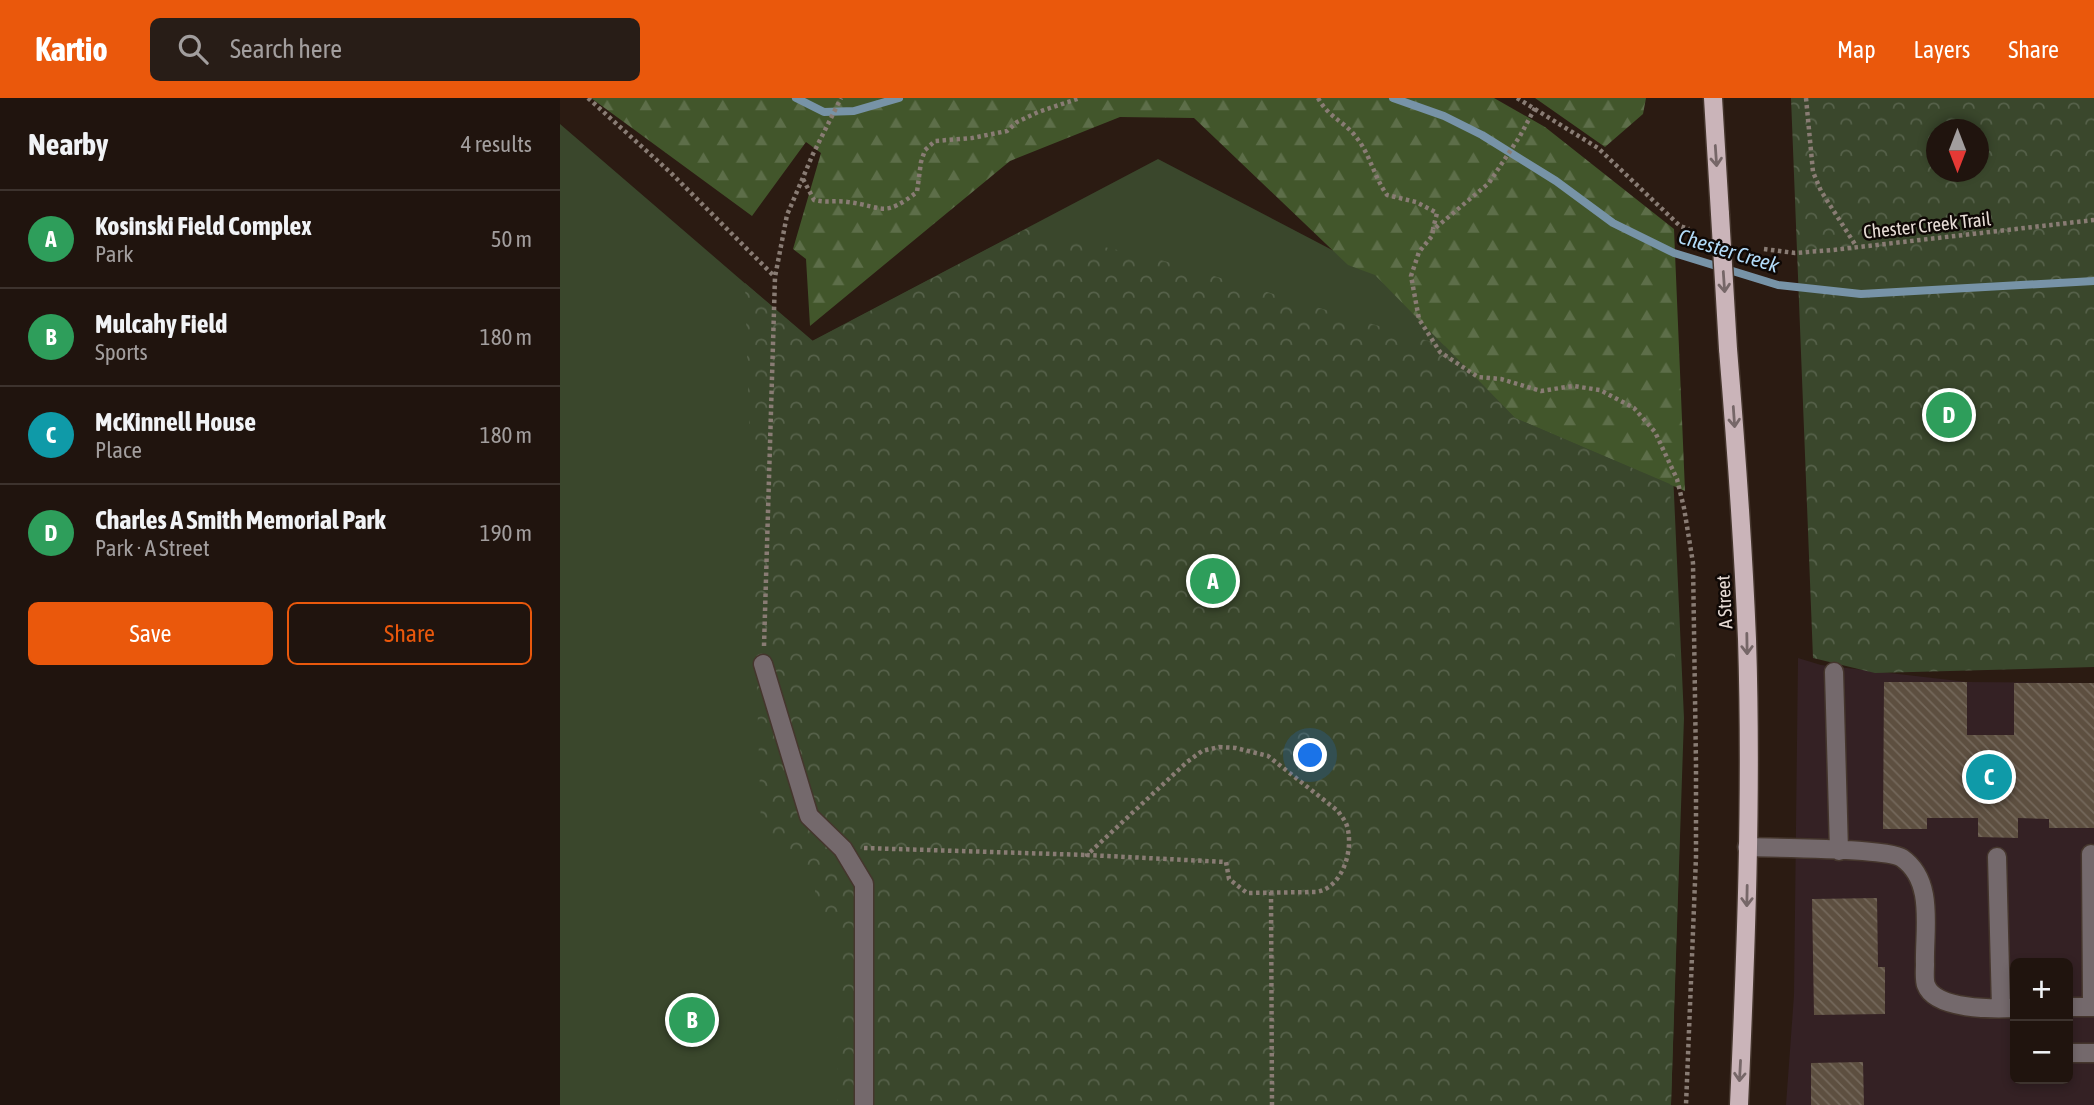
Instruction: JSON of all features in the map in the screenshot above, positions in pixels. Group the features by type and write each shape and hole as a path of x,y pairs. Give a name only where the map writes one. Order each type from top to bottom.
{"main road":[{"name":"A Street","path":"1713,98 1747,641 1746,947 1739,1105"}],"lane":[{"path":"763,664 809,816 843,849 864,884 864,1105"},
{"path":"1834,672 1839,851"},
{"path":"1747,847 1886,854 1902,858 1920,877 1927,904 1924,930 1926,985 1935,996 1961,1007 2008,1008 1997,857"},
{"path":"2073,1007 2093,1007 2091,854"},
{"path":"2073,1053 2094,1053"}],"path":[{"path":"588,98 671,173 775,277"},
{"path":"763,664 775,277 787,215 841,98"},
{"path":"803,179 814,200 827,203 849,202 881,210 893,209 917,192 925,150 935,141 972,138 1007,131 1017,122 1038,112 1080,98"},
{"path":"1318,98 1324,110 1355,134 1387,195 1416,202 1437,213 1432,236 1419,252 1411,276 1419,319 1440,352 1478,377 1501,379 1541,391 1573,386 1600,390 1634,408 1655,432 1677,479 1693,563 1696,765 1696,857 1686,1105"},
{"path":"1517,98 1598,148 1680,226 1689,229"},
{"path":"1806,98 1813,172 1821,191 1856,246"},
{"path":"1433,230 1489,183 1535,108"},
{"name":"Chester Creek Trail","path":"1763,249 1795,253 2094,220"},
{"path":"843,849 882,847 1226,862 1229,879 1247,893 1316,892 1326,891 1340,877 1349,834 1346,822 1338,811 1268,756 1236,747 1219,747 1202,751 1187,762 1087,855"},
{"path":"1271,892 1272,1105"}],"shaded area":[{"path":"1798,658 1821,665 1967,682 2094,683 2094,1105 1786,1105 1794,995"}],"green space":[{"path":"591,98 1494,98 1545,127 1674,229 1685,491 1515,418 1375,275 1348,265 1194,118 1120,117 1010,161 810,326 806,259 793,249 821,153 806,142 752,216"},
{"path":"1535,98 1646,98 1643,114 1605,147"},
{"path":"1791,98 2094,98 2094,667 1875,673 1813,658"},
{"path":"560,124 812,341 1158,159 1671,427 1684,718 1671,1105 560,1105"},
{"path":"1026,229 1161,260 1445,346 1515,418 1670,484 1680,820 1671,1105 837,1105 839,938 815,904 815,874 761,828 745,283 813,341"}],"building":[{"path":"1884,682 1967,682 1967,735 2014,735 2014,683 2094,683 2094,828 2049,828 2049,819 2018,818 2018,838 1978,837 1978,818 1927,818 1927,829 1883,829"},
{"path":"1877,898 1878,967 1885,967 1885,1014 1814,1015 1812,899"},
{"path":"1863,1062 1864,1105 1811,1105 1811,1063"}],"waterway":[{"name":"Chester Creek","path":"796,98 824,112 854,111 899,98"},
{"name":"Chester Creek","path":"1393,98 1444,116 1482,135 1556,181 1613,223 1674,253 1778,285 1861,294 2094,281"}],"place":[{"name":"Charles A Smith Memorial Park","path":"1949,415"},
{"name":"Kosinski Field Complex","path":"1213,581"},
{"name":"McKinnell House","path":"1989,777"},
{"name":"Mulcahy Field","path":"692,1020"}]}
